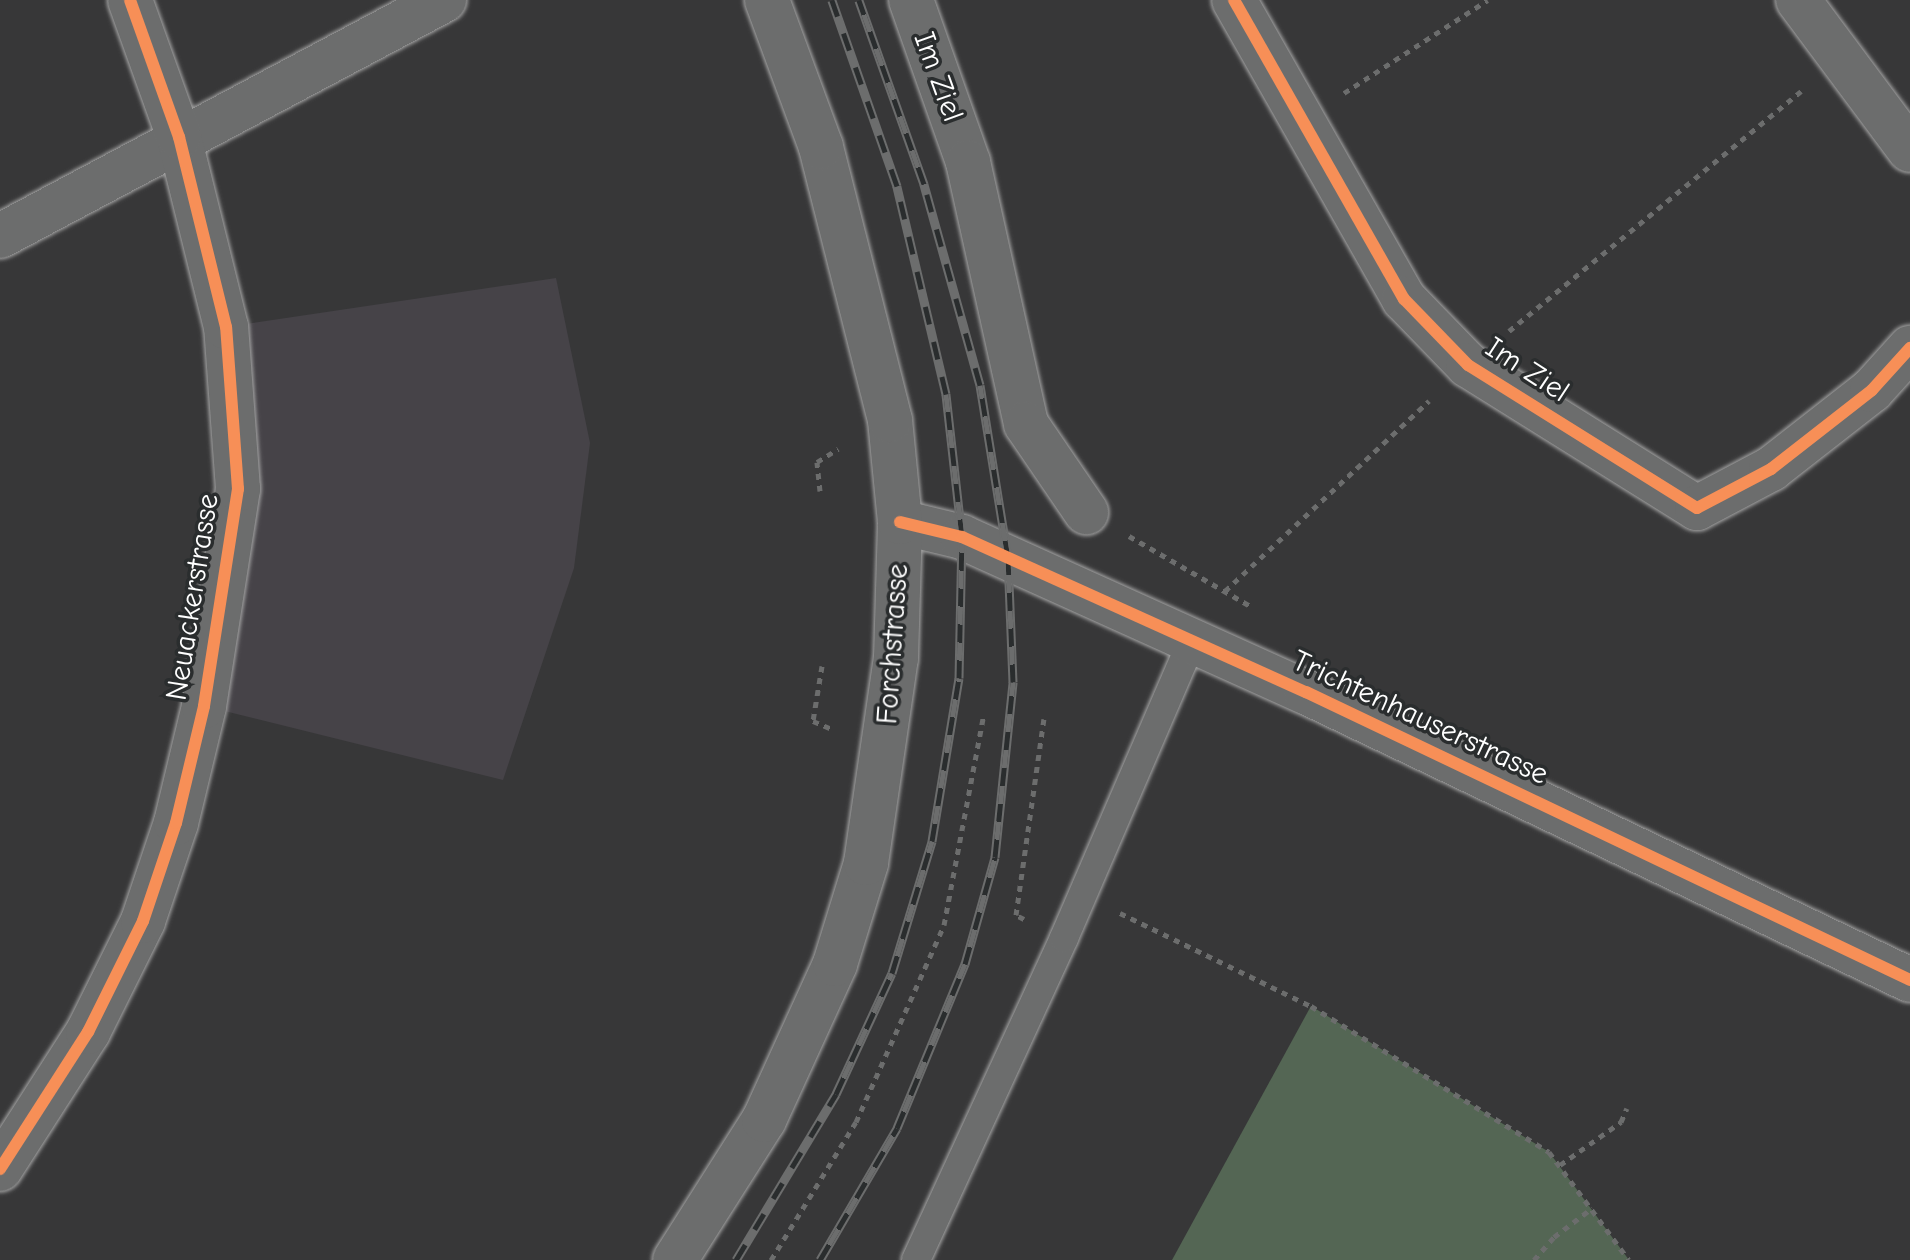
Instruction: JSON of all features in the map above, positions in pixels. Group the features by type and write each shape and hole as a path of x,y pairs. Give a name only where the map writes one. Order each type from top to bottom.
{"street":[{"name":"Neuackerstrasse","path":"0,1169 88,1032 143,921 176,823 204,706 238,489 226,327 179,137 130,0"},
{"path":"0,236 179,137 444,0"},
{"name":"Forchstrasse","path":"675,1260 764,1120 835,964 866,863 896,658 900,522 890,420 842,220 767,0"},
{"name":"Im Ziel","path":"911,0 968,162 1026,424 1086,512"},
{"name":"Im Ziel","path":"1234,0 1300,121 1404,299 1468,365 1697,508 1771,469 1872,390 1910,348"},
{"path":"1798,0 1910,150"},
{"name":"Trichtenhauserstrasse","path":"900,522 962,537 1192,641 1910,980"}],"lane":[{"path":"916,1260 1083,895 1192,641"}],"path":[{"path":"1300,121 1488,0"},
{"path":"1086,512 1225,591 1468,365 1842,57"},
{"path":"820,491 817,462 838,449"},
{"path":"822,666 813,721 839,733"},
{"path":"771,1260 856,1122 944,925 984,714"},
{"path":"1016,915 1044,719"},
{"path":"1083,895 1311,1006 1549,1152 1629,1260"},
{"path":"1560,1165 1621,1122 1627,1108"},
{"path":"1534,1260 1554,1237 1592,1208"}],"shaded area":[{"path":"556,278 590,443 574,568 503,780 204,706 226,327"}],"green space":[{"path":"1311,1006 1549,1152 1629,1260 1172,1260"}],"railway":[{"path":"736,1260 836,1094 892,973 932,841 959,678 962,537 946,394 897,186 832,0"},
{"path":"820,1260 897,1128 965,964 995,857 1013,682 1008,558 980,385 924,184 859,0"}],"cycle path":[{"path":"0,1169 88,1032 143,921 176,823 204,706 238,489 226,327 179,137 130,0"},
{"path":"1234,0 1404,299 1468,365 1697,508 1771,469 1872,390 1910,348"},
{"path":"900,522 962,537 1306,692 1910,980"}]}
